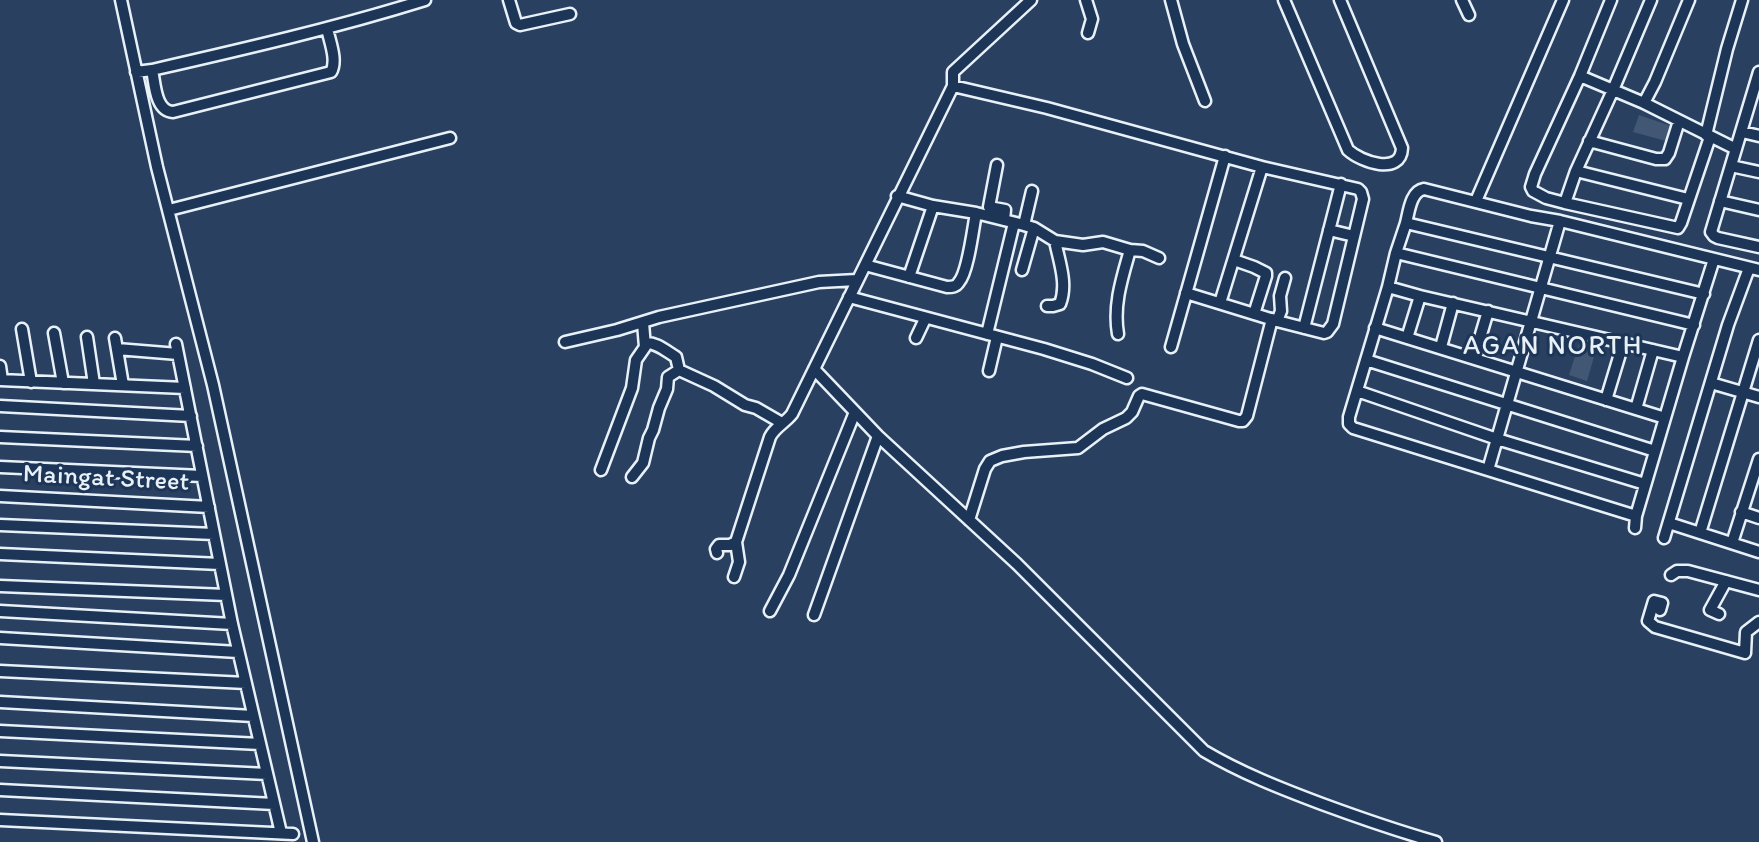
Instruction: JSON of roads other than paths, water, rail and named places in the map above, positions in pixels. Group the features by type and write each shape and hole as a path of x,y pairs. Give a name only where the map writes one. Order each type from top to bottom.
{"street":[{"path":"121,0 157,167 213,385 313,842"},
{"path":"136,72 327,28 425,0"},
{"path":"509,0 516,23 520,25 570,14"},
{"path":"734,577 739,562 736,542 770,437 776,428 792,414 897,196 953,86 953,72 1031,0"},
{"path":"1086,0 1092,19 1088,33"},
{"path":"1171,0 1183,44 1205,101"},
{"path":"1284,0 1348,150 1367,161 1387,165 1396,163 1401,156 1402,148 1340,0"},
{"path":"1462,0 1469,15"},
{"path":"1476,201 1563,0"},
{"path":"1611,0 1531,187 1533,191 1546,198 1674,228 1679,226 1708,136 1727,49 1742,0"},
{"path":"1565,203 1576,171 1651,0"},
{"path":"1644,103 1689,0"},
{"path":"152,70 158,100 163,109 173,112 331,72 334,67 327,28"},
{"path":"1759,72 1755,100 1736,149 1711,229 1712,235 1718,238 1759,247"},
{"path":"1580,76 1644,103 1736,149"},
{"path":"953,86 1047,108 1262,167 1341,184 1361,192 1363,199 1346,275 1330,330 1324,333 1304,328 1186,293"},
{"path":"1589,141 1661,159 1668,157 1679,121"},
{"path":"1742,132 1759,136"},
{"path":"168,210 450,138"},
{"path":"1171,347 1225,156"},
{"path":"997,165 989,207 1005,210 1019,224 1022,270"},
{"path":"1731,166 1759,172"},
{"path":"1220,303 1262,167"},
{"path":"1576,171 1688,200"},
{"path":"1304,328 1341,184"},
{"path":"1636,516 1353,428 1348,421 1396,253 1415,193 1420,189 1754,269 1728,325 1664,538"},
{"path":"989,371 992,336 1019,224 1032,191"},
{"path":"897,196 1019,224 1055,241 1083,245 1103,242 1130,250 1143,251 1159,258"},
{"path":"1720,201 1759,210"},
{"path":"909,278 933,206"},
{"path":"865,265 950,288 957,284 963,275 976,213"},
{"path":"1488,470 1560,221"},
{"path":"1406,223 1704,294"},
{"path":"1329,230 1354,236"},
{"path":"1047,306 1060,304 1063,291 1063,277 1055,241"},
{"path":"1118,334 1116,312 1118,295 1130,250"},
{"path":"1396,253 1694,325"},
{"path":"1635,528 1645,484 1714,259"},
{"path":"1234,260 1266,273 1254,314"},
{"path":"969,520 985,469 990,461 1024,452 1078,448 1103,429 1126,418 1142,394 1239,422 1244,421 1274,320 1281,311 1280,296 1285,278"},
{"path":"565,342 659,317 819,282 857,280"},
{"path":"1388,287 1683,357"},
{"path":"1407,338 1420,296"},
{"path":"849,297 1092,364 1127,378"},
{"path":"1441,347 1453,303"},
{"path":"1474,358 1488,311"},
{"path":"916,338 925,318"},
{"path":"602,470 632,388 636,360 642,353 645,343 643,323"},
{"path":"1375,328 1665,418"},
{"path":"22,329 31,382"},
{"path":"54,333 63,383"},
{"path":"87,337 94,384"},
{"path":"1700,533 1759,340"},
{"path":"645,343 649,342 659,346 676,357 679,370"},
{"path":"123,386 116,343 177,349 232,624 281,833"},
{"path":"1606,400 1623,344"},
{"path":"1636,409 1653,350"},
{"path":"1366,360 1655,451"},
{"path":"0,366 1,380 185,388"},
{"path":"814,369 878,436 1017,564 1204,751 1290,792 1376,824 1436,842"},
{"path":"679,370 782,423"},
{"path":"632,477 643,463 649,438 667,389 668,377 679,370"},
{"path":"1711,383 1759,397"},
{"path":"1357,392 1497,439 1645,484"},
{"path":"0,406 191,416"},
{"path":"770,611 789,575 855,412"},
{"path":"814,615 878,436"},
{"path":"0,437 196,446"},
{"path":"1732,543 1741,512 1756,481 1759,459"},
{"path":"0,466 202,476"},
{"name":"Maingat Street","path":"0,496 209,507"},
{"path":"1741,512 1759,518"},
{"path":"1669,523 1759,552"},
{"path":"0,525 214,534"},
{"path":"717,553 716,549 719,545 730,545 736,542"},
{"path":"0,554 220,564"},
{"path":"1676,575 1688,571 1759,590"},
{"path":"1719,614 1710,610 1726,581"},
{"path":"0,586 226,595"},
{"path":"1660,610 1662,603 1654,601 1648,621 1655,627 1745,653 1746,632 1759,622"},
{"path":"0,611 232,624"},
{"path":"0,638 238,651"},
{"path":"0,671 246,683"},
{"path":"0,702 254,716"},
{"path":"0,731 260,744"},
{"path":"0,761 267,774"},
{"path":"0,790 274,804"},
{"path":"0,820 293,834"}],"district":[{"name":"AGAN NORTH","path":"1553,347"}]}
